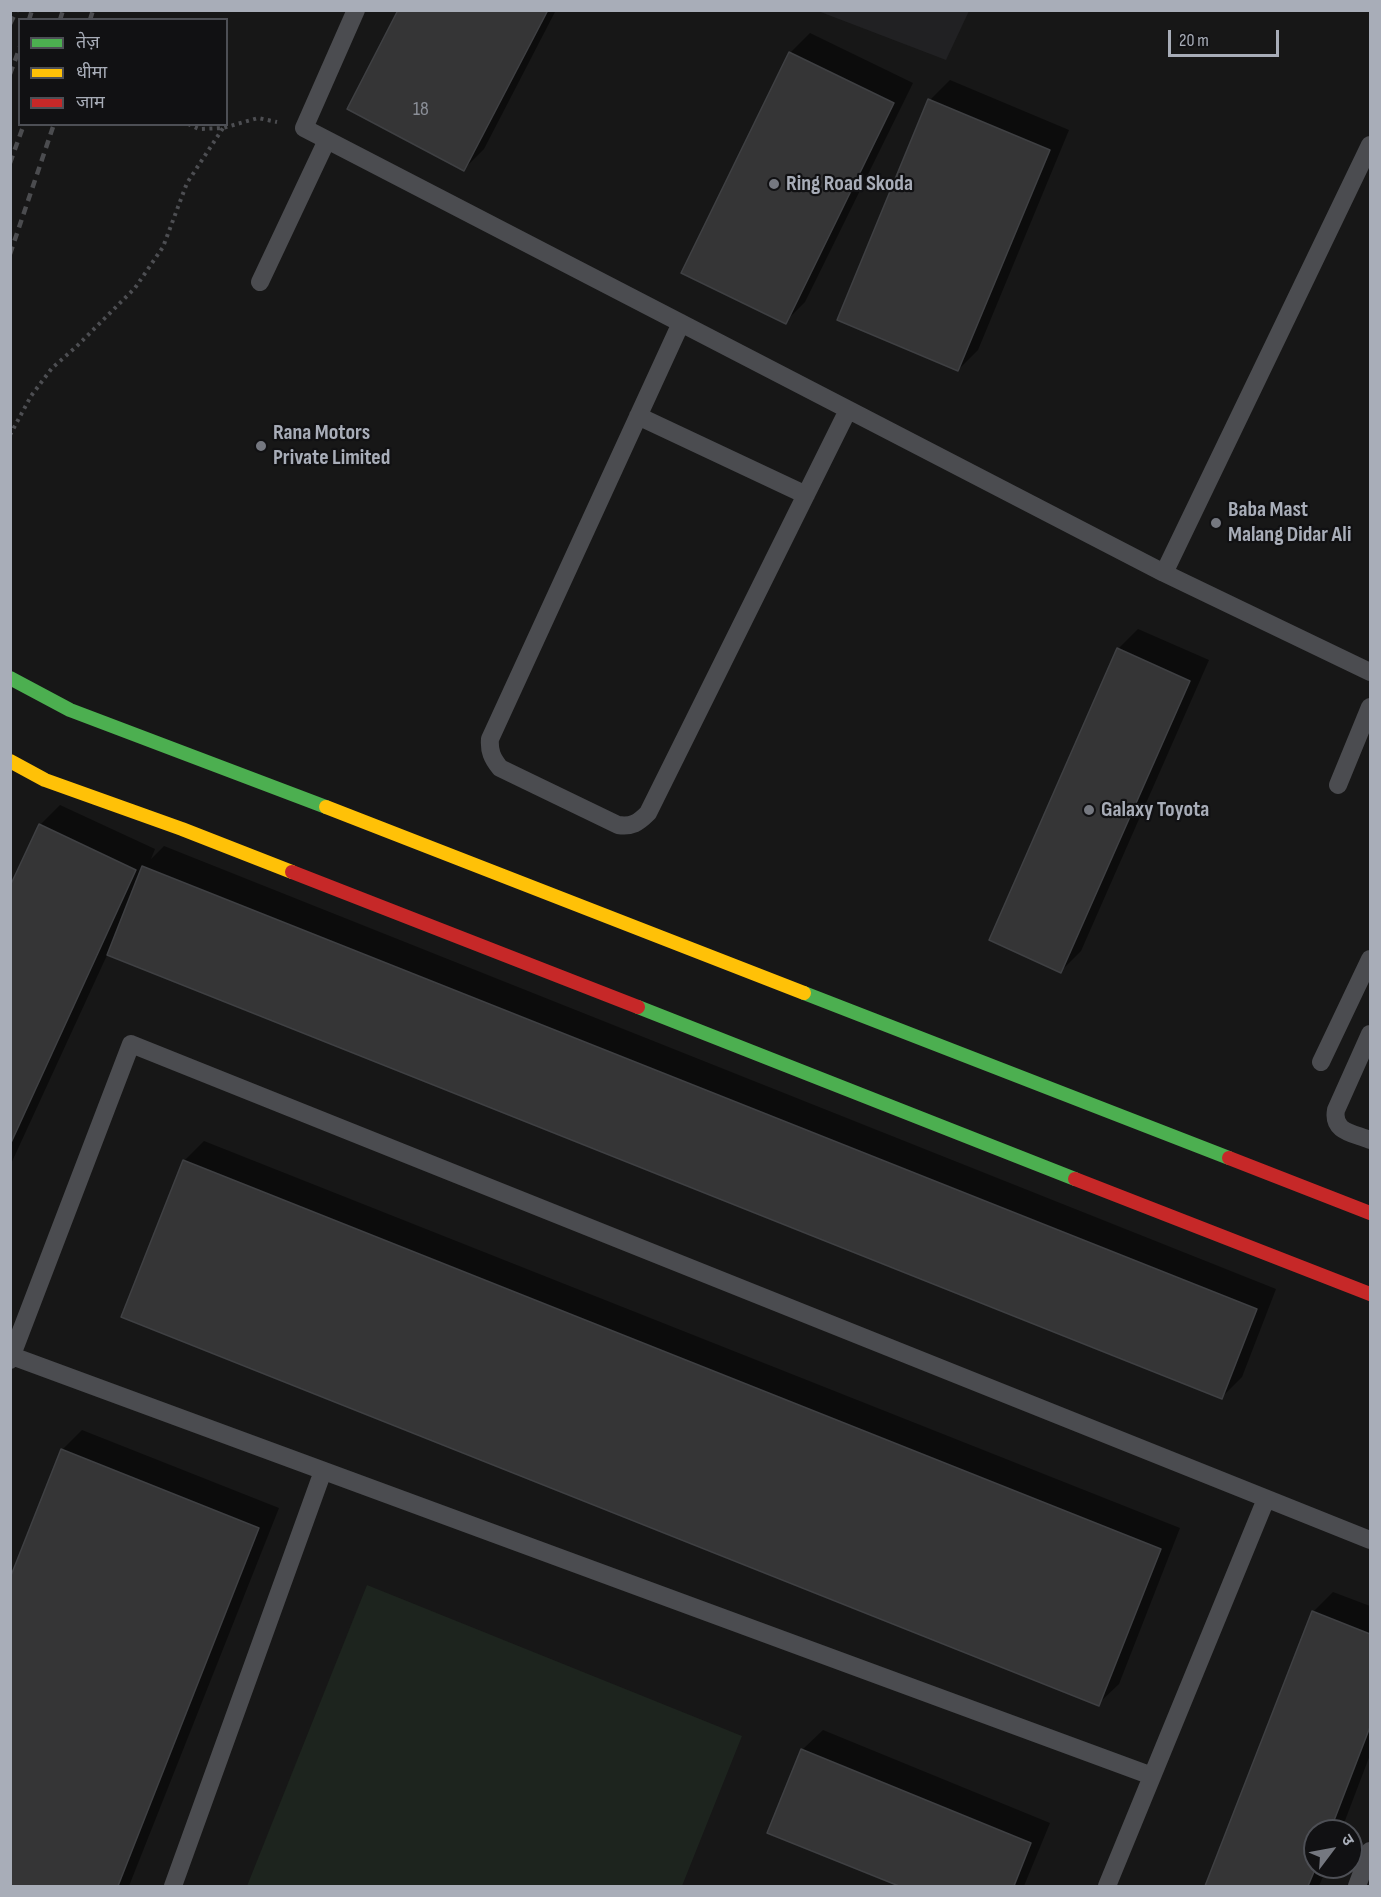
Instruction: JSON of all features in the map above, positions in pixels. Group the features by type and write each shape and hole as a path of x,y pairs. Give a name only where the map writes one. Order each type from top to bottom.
{"street":[{"path":"10,678 70,710 216,764 1371,1213"},
{"path":"10,761 45,780 182,829 1371,1294"}],"lane":[{"path":"356,10 304,128 1164,573 1371,672"},
{"path":"260,282 327,140"},
{"path":"1164,573 1371,144"},
{"path":"681,323 490,739 489,750 493,760 500,768 618,825 629,826 639,823 648,813 848,410"},
{"path":"638,416 806,495"},
{"path":"1338,785 1371,707"},
{"path":"1321,1062 1371,959"},
{"path":"1371,1034 1335,1116 1335,1123 1339,1128 1371,1140"},
{"path":"1152,1776 11,1358 130,1044 1371,1540"},
{"path":"173,1887 323,1471"},
{"path":"1107,1887 1266,1499"},
{"path":"1357,1887 1371,1851"}],"path":[{"path":"192,126 199,129 223,128 258,118 304,128"},
{"path":"10,435 31,396 52,368 135,288 163,247 187,183 223,128"}],"shaded area":[{"path":"969,10 946,60 818,11"},
{"path":"367,1585 742,1736 682,1886 247,1886"}],"building":[{"path":"398,10 548,10 464,171 347,109"},
{"path":"789,52 894,103 786,324 681,273"},
{"path":"928,99 1050,150 958,371 837,320"},
{"name":"Galaxy Toyota","path":"1117,648 1190,681 1061,973 989,940"},
{"path":"39,824 136,870 10,1145 10,886"},
{"path":"142,866 1257,1309 1222,1399 107,955"},
{"path":"183,1160 1161,1549 1099,1706 121,1317"},
{"path":"61,1449 259,1528 118,1886 10,1886 10,1578"},
{"path":"1312,1611 1370,1634 1370,1727 1335,1819 1303,1819 1303,1879 1311,1879 1308,1886 1205,1886"},
{"path":"801,1749 1031,1843 1014,1886 899,1886 767,1833"}],"railway":[{"path":"10,24 17,10"},
{"path":"30,18 32,10"},
{"path":"61,18 63,10"},
{"path":"91,18 93,10"},
{"path":"10,74 18,52"},
{"path":"10,163 23,126"},
{"path":"10,254 53,126"}],"traffic: fast":[{"path":"10,678 70,710 326,807"},
{"path":"804,993 1229,1158"},
{"path":"638,1007 1075,1179"}],"traffic: slow":[{"path":"10,761 45,780 182,829 292,872"},
{"path":"326,807 804,993"}],"traffic: jam":[{"path":"292,872 638,1007"},
{"path":"1229,1158 1370,1213"},
{"path":"1075,1179 1370,1294"}],"place":[{"name":"Ring Road Skoda","path":"774,184"},
{"name":"Rana Motors Private Limited","path":"261,446"},
{"name":"Baba Mast Malang Didar Ali","path":"1216,523"},
{"name":"Galaxy Toyota","path":"1089,810"}]}
